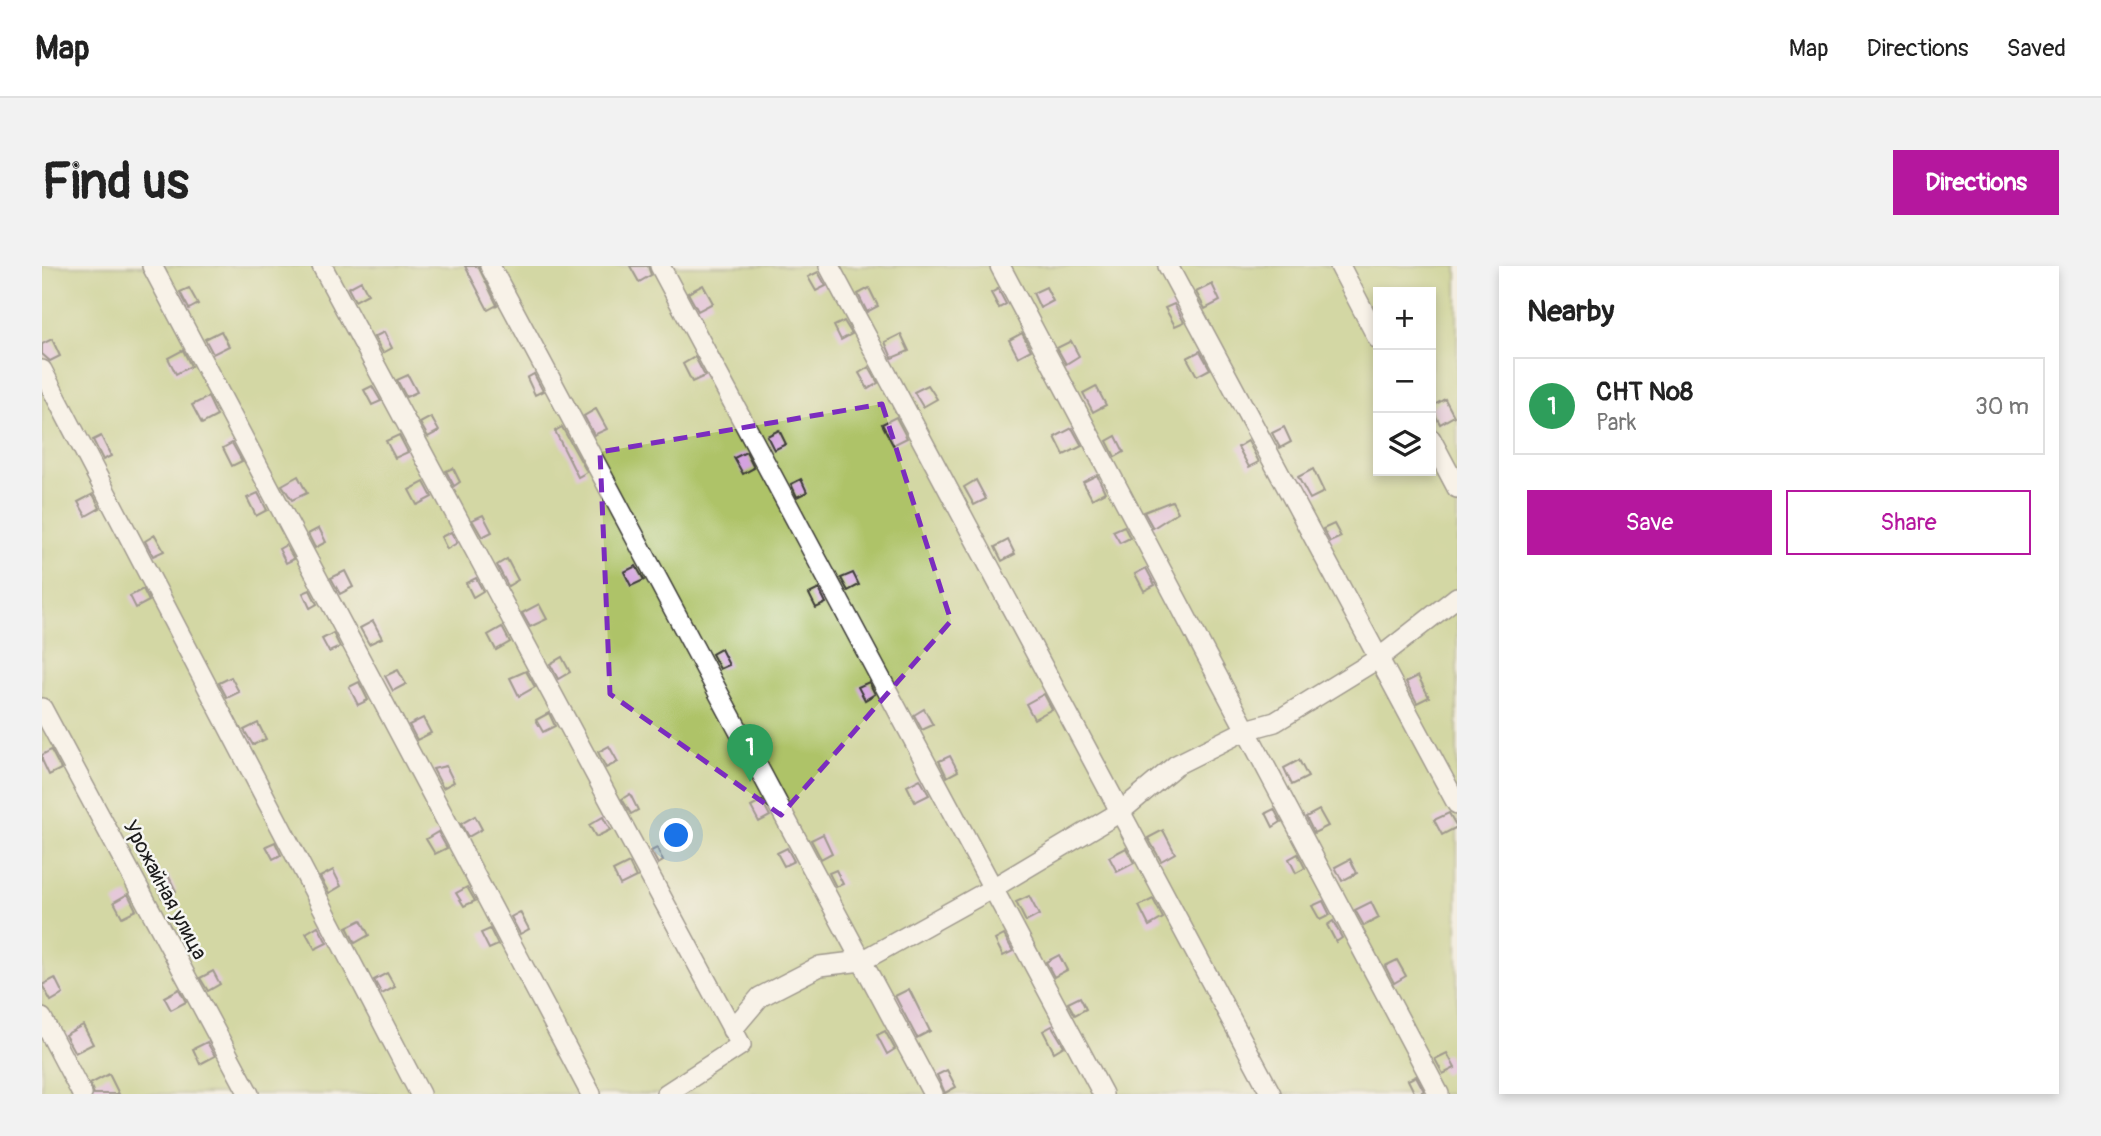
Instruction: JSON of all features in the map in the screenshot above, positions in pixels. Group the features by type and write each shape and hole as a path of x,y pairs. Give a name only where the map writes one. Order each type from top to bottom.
{"street":[{"path":"152,266 591,1094"},
{"path":"321,266 741,1045 666,1094"},
{"path":"489,266 933,1094"},
{"path":"660,266 1103,1094"},
{"path":"829,266 1271,1094"},
{"path":"1000,266 1439,1094"},
{"path":"1168,266 1457,804"},
{"path":"1340,266 1373,329"},
{"path":"42,370 420,1094"},
{"path":"1436,448 1457,488"},
{"path":"733,1030 760,997 821,966 862,961 993,888 1120,812 1176,765 1246,730 1275,722 1379,658 1457,597"},
{"name":"Урожайная улица","path":"42,708 249,1094"},
{"path":"42,1018 82,1094"}],"highlighted area":[{"path":"882,404 951,621 781,815 610,694 600,452"}],"green space":[{"path":"42,266 1457,266 1457,1094 42,1094"}],"building":[{"path":"465,266 478,266 497,305 488,310"},
{"path":"630,266 648,266 651,275 639,282"},
{"path":"818,272 826,286 816,291 808,277"},
{"path":"361,281 368,294 355,301 348,288"},
{"path":"1212,284 1220,301 1205,309 1196,292"},
{"path":"703,285 713,303 698,311 688,293"},
{"path":"1046,287 1053,301 1040,308 1033,293"},
{"path":"189,288 198,304 189,309 180,292"},
{"path":"869,288 878,306 867,312 858,294"},
{"path":"998,289 1006,304 999,308 991,293"},
{"path":"1174,304 1184,322 1175,326 1165,308"},
{"path":"844,321 852,334 841,340 834,326"},
{"path":"221,331 229,346 213,354 205,339"},
{"path":"384,332 392,348 383,353 374,337"},
{"path":"1022,333 1031,350 1018,357 1009,340"},
{"path":"901,334 909,351 892,358 885,342"},
{"path":"52,339 60,356 50,361 42,354 42,344"},
{"path":"1071,341 1079,356 1066,364 1057,348"},
{"path":"183,350 191,366 176,374 168,358"},
{"path":"1200,351 1210,369 1197,376 1187,358"},
{"path":"695,357 705,376 692,382 683,364"},
{"path":"869,367 878,383 868,389 859,373"},
{"path":"534,374 543,391 535,395 527,378"},
{"path":"408,375 417,392 406,397 397,380"},
{"path":"928,385 937,399 923,407 914,392"},
{"path":"372,386 381,401 372,405 364,390"},
{"path":"1096,386 1106,405 1093,412 1083,393"},
{"path":"208,397 217,416 202,424 192,405"},
{"path":"1445,399 1454,416 1440,424 1436,416 1436,404"},
{"path":"596,409 607,429 594,435 584,416"},
{"path":"431,417 439,431 428,437 420,423"},
{"path":"896,417 907,438 893,445 882,424"},
{"path":"562,427 587,472 578,477 555,431"},
{"path":"1284,427 1291,442 1280,448 1272,433"},
{"path":"1072,428 1082,446 1064,455 1055,437"},
{"path":"779,430 786,444 774,450 767,436"},
{"path":"399,435 408,452 395,458 386,441"},
{"path":"101,436 111,456 103,460 93,440"},
{"path":"1116,436 1124,452 1115,457 1107,441"},
{"path":"1248,441 1259,462 1249,467 1238,447"},
{"path":"232,443 242,461 232,466 223,448"},
{"path":"746,452 754,468 743,474 734,458"},
{"path":"453,468 460,482 454,486 446,471"},
{"path":"1313,469 1324,492 1310,499 1298,477"},
{"path":"1097,475 1105,492 1092,499 1083,482"},
{"path":"298,476 307,493 292,500 282,485"},
{"path":"801,479 807,492 797,497 791,484"},
{"path":"976,480 986,499 974,505 964,487"},
{"path":"424,482 432,497 417,505 409,490"},
{"path":"258,493 267,510 256,516 247,498"},
{"path":"93,494 100,508 86,516 78,502"},
{"path":"1172,501 1178,512 1153,528 1144,512"},
{"path":"483,515 492,532 482,537 472,520"},
{"path":"1334,524 1341,537 1330,542 1323,529"},
{"path":"1124,526 1130,538 1120,543 1113,531"},
{"path":"319,528 326,542 315,548 308,534"},
{"path":"451,532 457,543 447,549 441,537"},
{"path":"155,535 164,551 153,556 145,541"},
{"path":"1008,540 1015,554 1002,561 995,547"},
{"path":"286,545 294,559 286,563 279,549"},
{"path":"507,559 518,580 508,586 497,565"},
{"path":"636,566 644,580 631,586 624,572"},
{"path":"1146,568 1155,585 1144,591 1135,574"},
{"path":"345,571 353,587 340,594 331,578"},
{"path":"853,573 859,585 848,591 841,578"},
{"path":"476,578 483,591 473,597 466,583"},
{"path":"143,589 149,601 136,608 130,596"},
{"path":"819,589 826,603 816,608 809,594"},
{"path":"310,590 317,604 310,608 303,593"},
{"path":"539,604 547,619 530,627 522,613"},
{"path":"373,621 382,638 369,644 360,628"},
{"path":"502,627 510,642 496,650 488,635"},
{"path":"333,633 340,647 329,652 322,639"},
{"path":"721,649 729,665 720,669 712,654"},
{"path":"562,657 570,672 558,679 550,664"},
{"path":"398,670 406,684 393,691 385,676"},
{"path":"526,671 535,687 519,696 510,678"},
{"path":"1418,676 1429,697 1417,703 1406,682"},
{"path":"231,677 239,692 227,698 219,683"},
{"path":"359,682 368,700 358,705 349,687"},
{"path":"869,682 875,694 865,700 858,687"},
{"path":"1044,694 1052,709 1034,719 1026,704"},
{"path":"924,709 933,725 922,730 914,715"},
{"path":"549,713 555,726 543,732 536,720"},
{"path":"423,718 431,733 417,740 409,725"},
{"path":"258,723 266,739 253,745 244,730"},
{"path":"609,746 618,762 606,768 598,752"},
{"path":"51,750 61,769 49,775 42,755"},
{"path":"950,756 958,771 947,777 939,761"},
{"path":"1299,760 1308,777 1292,785 1284,768"},
{"path":"446,766 454,782 443,788 433,769"},
{"path":"920,779 929,795 915,802 907,786"},
{"path":"630,794 638,810 631,814 622,799"},
{"path":"762,801 770,816 759,822 751,807"},
{"path":"1274,809 1281,822 1273,827 1266,813"},
{"path":"1319,810 1328,826 1314,833 1306,817"},
{"path":"1449,813 1457,827 1442,835 1434,820"},
{"path":"475,816 482,829 468,837 461,824"},
{"path":"603,817 610,830 596,837 589,825"},
{"path":"1163,830 1175,853 1161,861 1148,838"},
{"path":"438,832 447,848 435,854 426,839"},
{"path":"823,834 832,853 821,859 811,840"},
{"path":"275,842 281,855 273,859 266,846"},
{"path":"657,848 663,861 658,864 651,851"},
{"path":"787,848 794,861 784,866 777,853"},
{"path":"1126,848 1134,863 1117,872 1109,857"},
{"path":"1298,854 1305,868 1296,873 1289,859"},
{"path":"1350,859 1357,873 1342,881 1335,867"},
{"path":"629,863 636,877 620,885 613,871"},
{"path":"333,870 341,886 329,893 320,877"},
{"path":"836,870 843,884 836,887 829,873"},
{"path":"168,875 176,891 162,898 154,882"},
{"path":"467,887 475,901 464,906 456,893"},
{"path":"128,894 136,910 122,917 114,902"},
{"path":"1029,896 1039,915 1026,922 1016,902"},
{"path":"1153,899 1163,918 1149,926 1139,906"},
{"path":"1323,901 1330,915 1320,920 1312,906"},
{"path":"1371,902 1379,918 1364,926 1355,910"},
{"path":"520,912 529,929 520,934 511,917"},
{"path":"361,920 369,935 355,943 347,927"},
{"path":"1333,921 1342,938 1336,942 1327,925"},
{"path":"318,926 327,943 315,949 306,933"},
{"path":"490,929 498,945 489,949 481,933"},
{"path":"1004,935 1013,951 1003,956 995,940"},
{"path":"1059,955 1067,970 1054,977 1046,962"},
{"path":"1397,960 1406,976 1394,983 1385,966"},
{"path":"213,971 220,984 208,991 200,978"},
{"path":"387,973 395,987 382,994 374,980"},
{"path":"55,978 63,994 51,1001 42,985"},
{"path":"179,989 186,1002 171,1010 164,997"},
{"path":"909,989 930,1031 917,1038 895,996"},
{"path":"1080,997 1086,1009 1075,1015 1068,1003"},
{"path":"83,1025 93,1044 75,1053 65,1035"},
{"path":"1052,1026 1064,1046 1054,1052 1043,1031"},
{"path":"885,1031 895,1049 887,1054 877,1035"},
{"path":"207,1042 215,1056 200,1064 193,1049"},
{"path":"1447,1053 1455,1068 1443,1074 1435,1059"},
{"path":"947,1070 956,1087 945,1093 937,1075"},
{"path":"109,1074 119,1094 94,1094 90,1084"},
{"path":"1416,1076 1424,1091 1418,1094 1415,1094 1408,1080"}],"place":[{"name":"СНТ №8","path":"750,782"}]}
